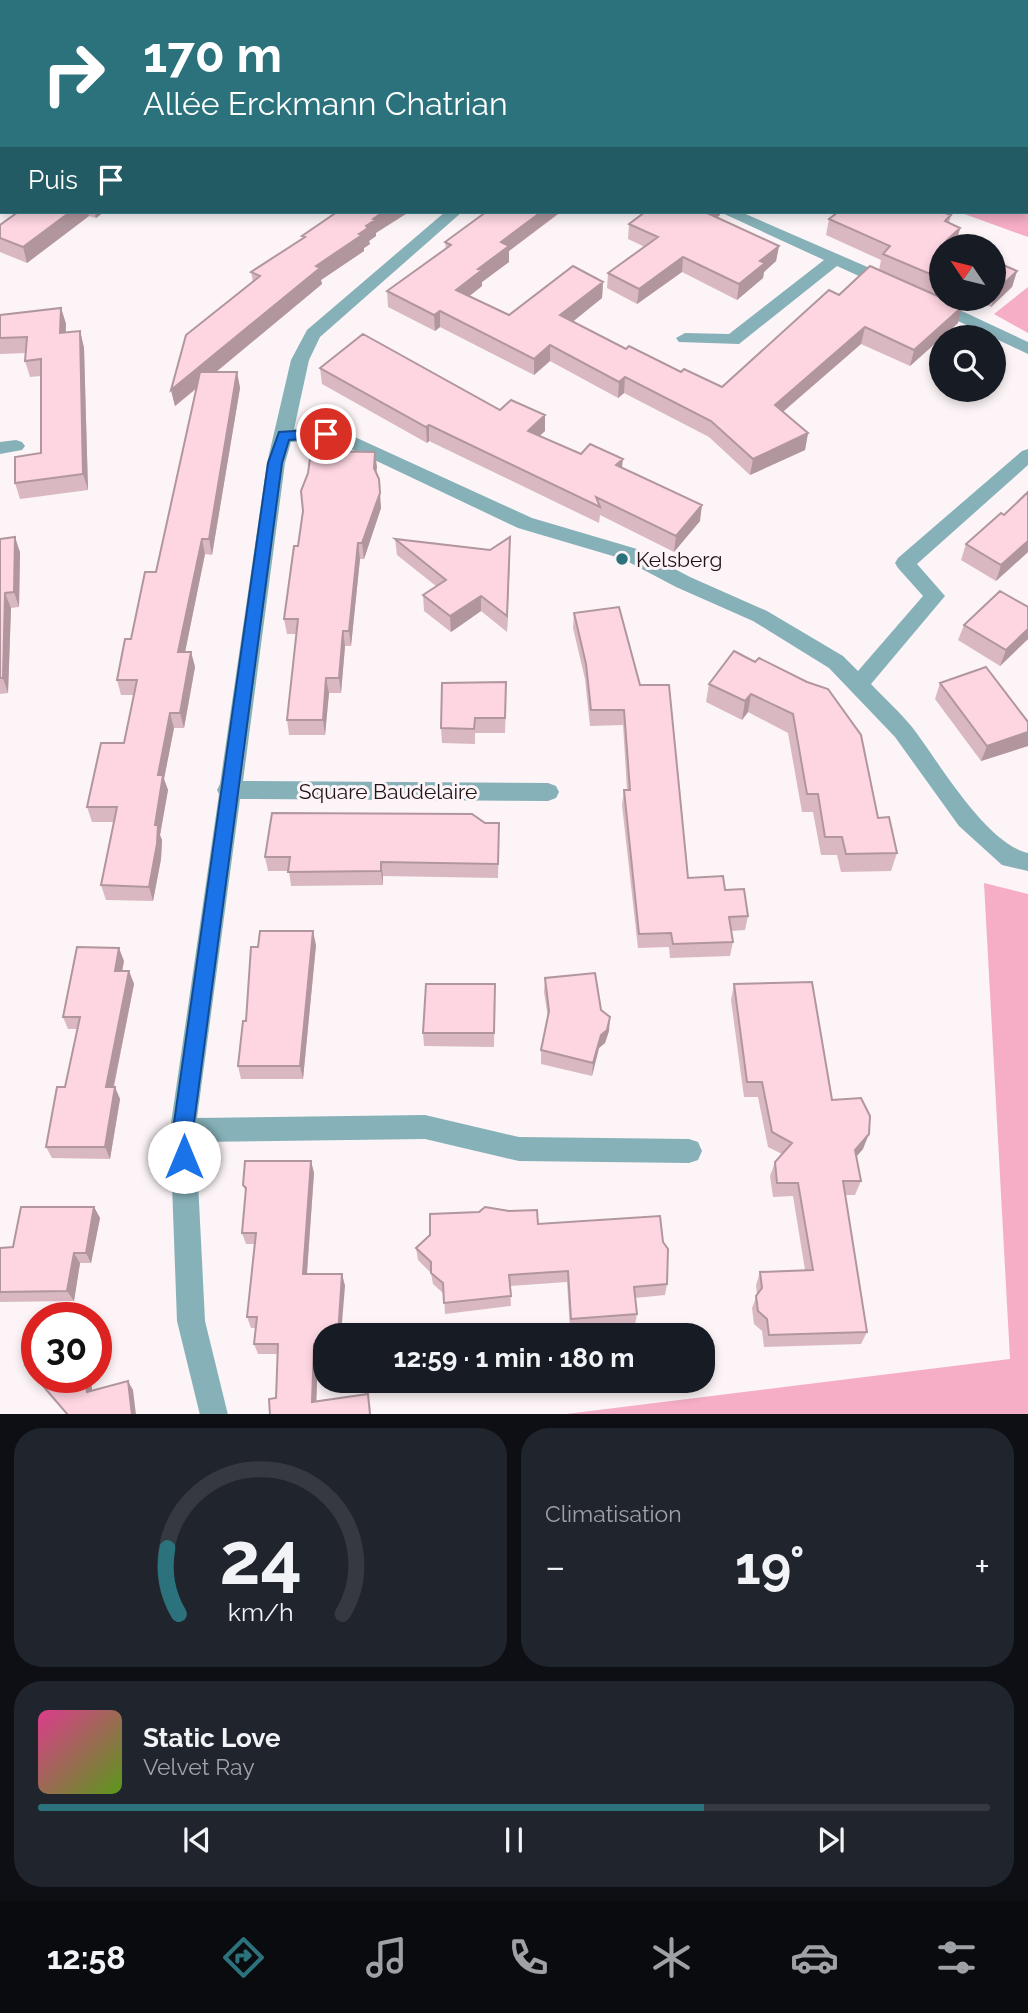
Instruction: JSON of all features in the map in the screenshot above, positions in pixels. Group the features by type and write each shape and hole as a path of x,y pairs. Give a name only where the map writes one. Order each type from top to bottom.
{"street":[{"path":"214,1414 191,1321 183,1130 275,463 284,436 300,360 313,334 452,214"},
{"path":"732,214 899,287"},
{"path":"685,338 733,340 836,260"},
{"path":"925,299 1028,349"},
{"path":"284,436 326,434 351,442 524,523 630,554 682,582 760,616 836,662 903,731 967,820 1010,858 1028,862"},
{"path":"858,685 935,596 905,563 1028,455"},
{"name":"Square Baudelaire","path":"228,790 548,792"},
{"path":"183,1130 425,1127 519,1149 689,1151"}],"shaded area":[{"path":"965,214 1028,214 1028,237"},
{"path":"1028,287 1028,333 994,314 1006,312 1006,304"},
{"path":"984,883 1028,894 1028,1414 566,1414 1010,1359"}],"building":[{"path":"15,214 67,214 23,247 0,238 0,225"},
{"path":"334,214 380,214 359,234 362,235 316,266 320,268 171,390 186,335 260,276 251,272 305,237 302,236"},
{"path":"483,214 538,214 501,242 509,246 478,269 482,270 456,290 509,315 573,266 603,282 560,315 626,349 629,346 681,372 684,369 722,387 829,290 839,295 870,266 929,292 929,312 956,312 942,325 929,325 929,337 914,350 865,327 775,405 808,433 753,459 711,421 625,377 619,382 550,345 534,359 440,311 434,315 387,291 451,245 445,242"},
{"path":"642,214 709,214 779,246 760,261 765,263 739,284 683,257 639,289 608,273 658,237 629,224"},
{"path":"835,214 948,214 951,215 945,221 960,228 954,234 929,234 929,273 883,254 890,246 829,219"},
{"path":"1006,266 1017,271 1006,281"},
{"path":"61,308 60,333 80,331 83,474 15,483 15,457 41,453 41,359 25,361 27,337 0,338 0,315"},
{"path":"363,334 500,410 511,400 545,415 528,431 581,454 590,444 623,459 616,465 702,505 676,536 596,497 600,507 429,425 426,427 320,368"},
{"path":"200,372 237,372 209,539 202,539 178,652 191,652 180,713 170,713 158,775 163,775 155,825 158,825 157,844 149,887 101,885 117,807 87,807 101,743 124,743 137,680 117,680 125,639 131,639 145,572 156,572"},
{"path":"311,451 375,452 374,468 379,479 380,493 362,543 358,543 349,631 343,631 339,678 326,678 323,720 287,720 298,619 284,619 294,546 298,546 303,511 301,491 308,473"},
{"path":"1028,492 1028,541 1001,565 966,544 1001,513 1004,515"},
{"path":"15,537 14,592 5,593 3,678 0,678 0,539"},
{"path":"510,537 507,616 481,596 450,616 423,595 446,580 395,539 490,550"},
{"path":"1000,591 1028,607 1028,629 1006,650 964,625"},
{"path":"619,607 640,685 669,685 688,878 723,876 725,890 744,889 748,916 729,917 733,942 673,944 671,933 639,934 624,790 630,790 624,710 591,710 586,664 574,613"},
{"path":"734,651 755,662 759,658 807,682 828,689 861,735 878,818 889,817 897,853 846,854 842,837 825,837 818,794 807,794 793,714 751,694 745,701 709,684"},
{"path":"986,667 1028,722 1028,732 987,746 940,683"},
{"path":"506,682 505,718 475,718 474,729 441,728 442,683"},
{"path":"272,813 472,814 485,823 499,823 498,864 381,862 381,871 288,872 290,857 265,857"},
{"path":"260,931 313,931 300,1066 238,1066 243,1021 246,1021 251,947 258,947"},
{"path":"77,947 119,948 115,971 129,971 106,1087 115,1087 105,1147 46,1147 57,1087 65,1087 80,1017 63,1017"},
{"path":"595,973 601,1010 610,1017 607,1030 601,1035 593,1063 541,1050 549,1011 545,978"},
{"path":"812,982 832,1100 861,1098 870,1116 869,1134 855,1150 861,1181 843,1181 867,1332 769,1335 767,1319 758,1311 756,1296 762,1288 760,1272 813,1270 798,1183 777,1183 775,1162 792,1143 772,1132 762,1082 747,1082 734,984"},
{"path":"426,984 495,984 494,1033 423,1033"},
{"path":"245,1161 311,1161 303,1274 342,1274 339,1323 313,1323 312,1402 368,1394 370,1414 270,1414 269,1399 276,1398 278,1344 254,1344 257,1317 247,1317 256,1233 242,1233 246,1188 243,1185"},
{"path":"21,1207 94,1207 86,1253 74,1253 67,1291 0,1292 0,1248 13,1247"},
{"path":"485,1207 509,1211 537,1210 538,1224 660,1216 663,1242 668,1249 667,1284 634,1287 637,1314 571,1319 568,1271 509,1275 511,1296 444,1303 443,1283 431,1273 431,1262 416,1248 430,1235 430,1214 479,1212"},
{"path":"128,1381 132,1414 67,1414 49,1393 112,1393 112,1385"}],"place":[{"name":"Kelsberg","path":"622,559"}],"route":[{"path":"184,1157 183,1130 275,463 284,436 326,434"}]}
